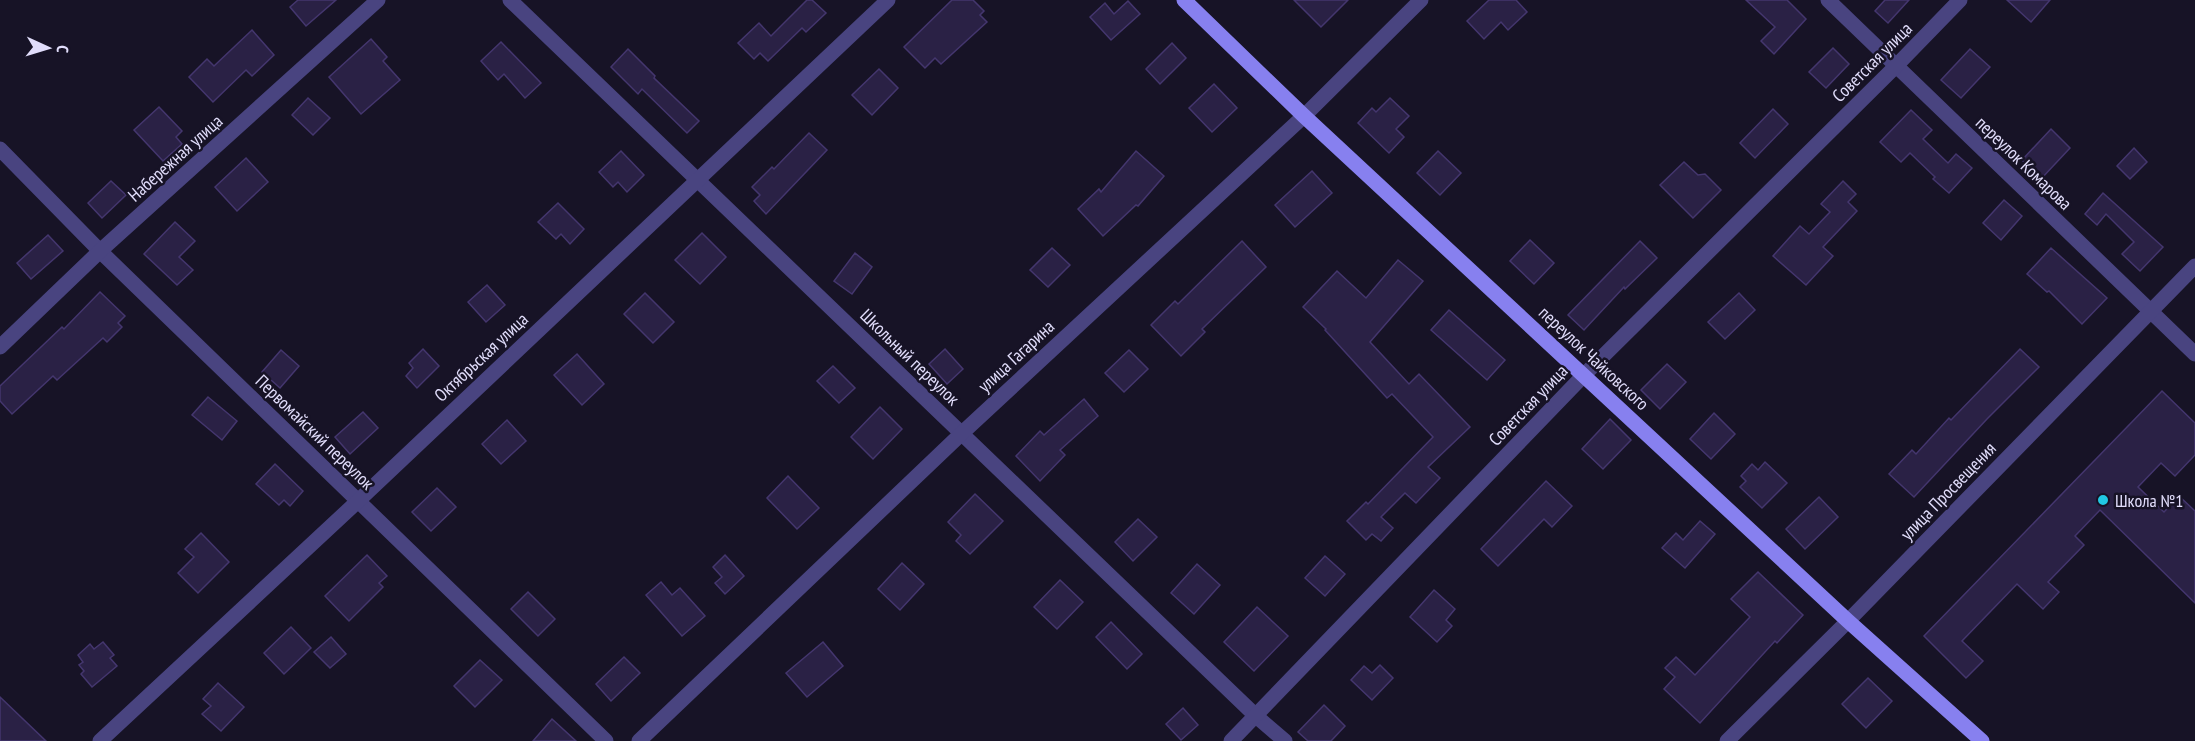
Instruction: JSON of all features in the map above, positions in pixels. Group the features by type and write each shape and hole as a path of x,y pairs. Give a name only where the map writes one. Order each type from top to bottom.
{"street":[{"name":"Набережная улица","path":"0,347 100,251 378,0"},
{"name":"Школьный переулок","path":"510,0 961,434 1285,741"},
{"name":"Октябрьская улица","path":"100,741 358,501 888,0"},
{"name":"переулок Чайковского","path":"1184,0 1304,116 1848,621 1983,741"},
{"name":"улица Гагарина","path":"639,741 961,434 1304,116 1421,0"},
{"name":"переулок Комарова","path":"1828,0 2195,354"},
{"name":"Советская улица","path":"1231,741 1584,375 1960,0"},
{"name":"Первомайский переулок","path":"0,149 100,251 606,741"},
{"name":"улица Просвещения","path":"1727,741 1848,621 2195,266"}],"building":[{"path":"298,0 336,0 306,26 290,7"},
{"path":"807,0 812,0 826,13 806,32 802,28 768,61 760,53 754,59 738,43 759,23 771,36"},
{"path":"952,0 973,0 984,11 980,15 987,22 941,64 935,58 925,68 904,47"},
{"path":"1294,0 1348,0 1321,27"},
{"path":"1489,0 1516,0 1527,12 1508,30 1501,22 1484,39 1467,21"},
{"path":"1746,0 1787,0 1806,19 1774,54 1761,41 1775,27"},
{"path":"1885,0 1909,0 1888,23 1875,11"},
{"path":"2007,0 2050,0 2031,22"},
{"path":"1128,1 1140,14 1111,40 1090,17 1105,3 1114,14"},
{"path":"252,30 274,55 252,76 246,70 213,102 189,77 207,59 214,66"},
{"path":"371,39 387,57 383,61 400,80 361,114 329,77"},
{"path":"501,42 541,83 525,98 504,74 498,80 481,61"},
{"path":"1172,43 1186,58 1160,84 1146,69"},
{"path":"1833,48 1849,64 1826,88 1809,72"},
{"path":"628,49 655,76 654,78 699,121 687,133 642,89 638,94 611,67"},
{"path":"1970,49 1990,67 1961,98 1941,80"},
{"path":"879,69 898,88 872,115 852,95"},
{"path":"1214,84 1237,108 1212,132 1189,108"},
{"path":"308,98 330,118 313,135 292,115"},
{"path":"1390,98 1409,116 1396,129 1404,137 1389,153 1358,123 1372,108 1376,112"},
{"path":"159,107 182,131 176,137 182,144 163,161 134,130"},
{"path":"1773,109 1788,124 1755,158 1740,143"},
{"path":"1911,110 1932,130 1923,139 1948,163 1956,154 1972,168 1949,193 1910,153 1901,162 1880,142"},
{"path":"2051,129 2070,148 2041,179 2022,160"},
{"path":"809,133 827,150 766,214 754,201 760,195 752,187 772,167 774,169"},
{"path":"2134,148 2147,162 2130,179 2117,166"},
{"path":"621,151 644,175 627,192 618,182 613,187 599,172"},
{"path":"1136,151 1164,176 1138,206 1136,205 1103,236 1078,209 1099,189 1101,192"},
{"path":"1438,151 1461,173 1440,195 1417,173"},
{"path":"246,158 268,182 237,211 215,187"},
{"path":"1684,162 1698,175 1705,174 1721,190 1693,218 1660,185"},
{"path":"1312,171 1332,193 1295,227 1275,205"},
{"path":"111,181 126,195 102,218 88,203"},
{"path":"1843,181 1856,194 1848,202 1857,211 1823,247 1833,256 1806,285 1773,256 1800,226 1809,234 1830,212 1821,204"},
{"path":"2103,193 2163,247 2140,271 2122,254 2134,242 2106,214 2097,225 2085,214"},
{"path":"2004,200 2022,216 2001,240 1983,223"},
{"path":"558,203 584,229 570,244 561,234 556,239 538,222"},
{"path":"175,222 195,241 179,257 193,270 177,285 144,254"},
{"path":"702,233 726,257 700,284 675,260"},
{"path":"48,235 63,251 31,279 17,263"},
{"path":"1530,240 1554,263 1534,284 1510,261"},
{"path":"1242,241 1266,267 1202,329 1205,332 1181,356 1151,325 1175,301 1178,304"},
{"path":"1640,241 1657,258 1625,289 1624,287 1584,330 1568,315"},
{"path":"1052,248 1070,265 1048,287 1030,270"},
{"path":"2051,248 2107,298 2082,324 2049,291 2047,292 2027,274"},
{"path":"855,253 872,267 852,294 834,281"},
{"path":"1398,260 1423,281 1370,342 1409,384 1419,374 1470,427 1428,467 1440,478 1416,503 1405,493 1381,517 1393,528 1381,541 1372,534 1366,540 1347,521 1366,502 1368,504 1433,437 1392,394 1387,398 1326,329 1303,307 1337,271 1366,298"},
{"path":"487,285 505,305 486,322 468,302"},
{"path":"100,292 125,316 118,323 122,327 107,342 103,338 57,380 53,376 12,414 0,401 0,386 62,327 64,329"},
{"path":"645,293 674,322 653,343 624,314"},
{"path":"1739,293 1755,310 1725,339 1708,322"},
{"path":"1449,310 1505,360 1487,380 1431,330"},
{"path":"423,349 439,366 417,388 406,376 413,368 409,363"},
{"path":"945,349 963,369 947,384 929,364"},
{"path":"2020,349 2039,367 1914,497 1889,474 1912,450 1916,454 1949,418 1951,420"},
{"path":"281,350 299,366 280,388 262,372"},
{"path":"1129,350 1148,369 1124,392 1105,373"},
{"path":"577,354 604,384 582,405 554,375"},
{"path":"1667,364 1686,382 1660,409 1641,390"},
{"path":"833,366 855,388 839,403 817,381"},
{"path":"2162,391 2195,423 2195,455 2175,476 2161,463 2138,487 2164,512 2179,496 2195,511 2195,603 2100,510 2075,536 2084,545 2048,582 2059,592 2043,609 2017,584 1962,641 1983,661 1966,678 1924,636"},
{"path":"208,397 237,421 222,440 192,415"},
{"path":"1084,399 1098,416 1060,450 1065,455 1040,481 1016,456 1040,431 1044,435"},
{"path":"880,407 902,429 873,459 851,437"},
{"path":"363,412 378,428 350,454 335,437"},
{"path":"1714,413 1735,434 1711,459 1690,439"},
{"path":"1610,419 1631,440 1603,469 1582,449"},
{"path":"507,420 526,441 501,464 482,444"},
{"path":"1765,462 1787,483 1762,508 1740,487 1746,481 1741,476 1752,464 1758,470"},
{"path":"275,464 303,491 290,506 284,500 279,505 256,484"},
{"path":"788,476 819,508 797,529 767,498"},
{"path":"1546,481 1572,506 1552,527 1544,519 1498,566 1481,549"},
{"path":"437,488 456,507 431,531 412,512"},
{"path":"975,494 1003,521 970,554 956,541 961,535 948,522"},
{"path":"1819,497 1838,517 1805,549 1786,529"},
{"path":"1138,519 1157,537 1133,561 1115,542"},
{"path":"1700,521 1715,534 1685,568 1662,548 1676,533 1683,540"},
{"path":"201,533 229,562 198,593 178,573 194,557 185,549"},
{"path":"367,555 387,576 379,583 383,587 349,621 325,596"},
{"path":"725,555 744,576 725,594 715,583 722,577 713,567"},
{"path":"1325,556 1345,574 1325,596 1305,578"},
{"path":"902,563 924,584 900,610 878,589"},
{"path":"1197,564 1220,585 1194,614 1171,593"},
{"path":"1758,572 1803,615 1777,643 1775,641 1700,723 1664,689 1675,677 1665,668 1676,657 1695,675 1750,617 1731,599"},
{"path":"1060,580 1083,602 1057,629 1034,607"},
{"path":"661,582 672,595 680,588 705,616 682,636 646,595"},
{"path":"1434,590 1455,609 1446,620 1452,626 1437,642 1410,617"},
{"path":"528,592 555,619 538,636 511,609"},
{"path":"1257,607 1288,636 1254,671 1224,642"},
{"path":"1111,622 1142,654 1127,669 1096,637"},
{"path":"291,627 311,648 284,674 264,653"},
{"path":"331,637 346,654 330,668 314,652"},
{"path":"103,642 114,655 110,658 117,666 92,687 81,674 84,671 79,665 83,662 78,655 90,644 94,649"},
{"path":"823,642 843,666 807,697 786,673"},
{"path":"624,657 640,673 611,701 596,684"},
{"path":"480,660 502,680 475,707 454,686"},
{"path":"1380,665 1393,678 1372,700 1351,680 1364,666 1372,673"},
{"path":"1868,678 1892,701 1866,728 1842,704"},
{"path":"218,683 244,707 221,731 202,714 211,706 203,699"},
{"path":"0,697 46,741 0,741"},
{"path":"1324,705 1345,726 1331,741 1308,741 1298,732"},
{"path":"1183,708 1198,725 1181,740 1166,724"},
{"path":"552,719 576,741 533,741"}],"place":[{"name":"Школа №1","path":"2103,500"}]}
